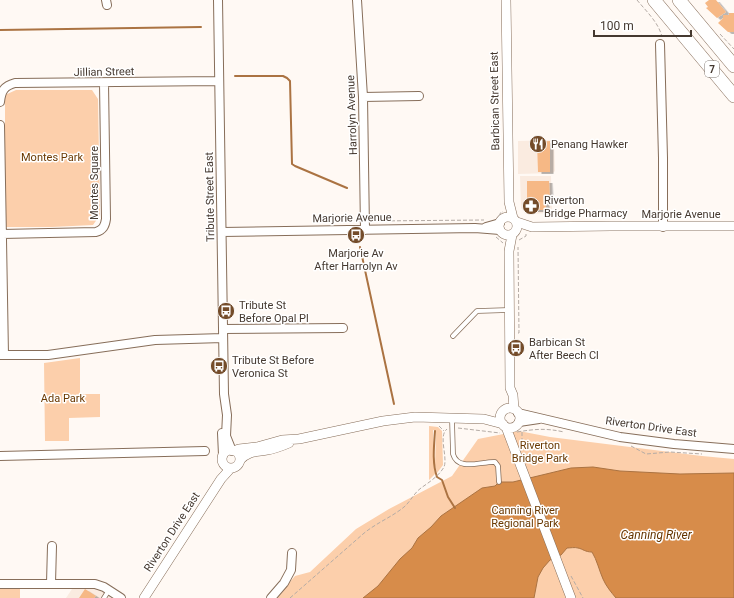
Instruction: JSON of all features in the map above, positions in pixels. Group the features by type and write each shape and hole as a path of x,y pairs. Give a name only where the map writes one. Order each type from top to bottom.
{"highway":[{"name":"7","path":"654,0 734,96"},
{"name":"7","path":"679,0 734,66"}],"street":[{"name":"Tribute Street East","path":"218,0 222,232 222,338 224,394 227,415 226,436 233,451"},
{"name":"Harrolyn Avenue","path":"357,0 363,97 365,230"},
{"name":"Barbican Street East","path":"506,0 509,202 506,231 510,310 510,388 507,396 515,420"},
{"path":"660,44 663,227"},
{"name":"Jillian Street","path":"0,102 0,95 3,89 8,85 15,83 219,81"},
{"name":"Montes Square","path":"2,234 96,232 102,229 106,219 104,83"},
{"path":"363,97 419,96"},
{"path":"0,125 2,355 48,355 155,340 222,338"},
{"name":"Marjorie Avenue","path":"222,232 483,228 506,231 611,226 734,226"},
{"path":"223,329 343,328"},
{"name":"Tribute Street East","path":"224,394 222,407 226,463"},
{"name":"Riverton Drive East","path":"144,598 221,479 226,463 227,452 257,447 282,440 299,439 402,418 542,419 620,437 734,449"},
{"name":"Riverton Drive East","path":"484,419 503,428 511,428 515,420"},
{"path":"515,452 515,420 500,419 515,452 571,598"},
{"name":"Riverton Drive East","path":"226,463 238,465 244,455 282,446 299,439"},
{"path":"0,456 205,451"},
{"path":"233,451 238,455 240,460"},
{"path":"52,546 52,583"},
{"path":"271,598 284,583 291,570 292,553"},
{"path":"0,584 95,584 109,590 121,598"}],"lane":[{"path":"453,336 477,311 510,310"},
{"path":"452,418 453,454 455,460 469,465 495,462 498,466 499,482"},
{"path":"104,598 109,590"}],"path":[{"path":"637,0 658,27 662,36 660,44"},
{"path":"369,221 489,220"},
{"path":"516,333 519,333 518,242 521,238 526,236 529,230"},
{"path":"515,420 526,431"},
{"path":"290,598 363,534 405,507 416,492 442,470 445,462 444,431 448,428 503,428"},
{"path":"570,574 583,598"}],"shaded area":[{"path":"554,140 555,171 553,173 518,174 518,141"},
{"path":"520,176 551,176 552,213 526,214 521,208"},
{"path":"100,588 115,598 66,598 72,589"}],"green space":[{"name":"Montes Park","path":"16,90 92,90 98,99 100,215 93,225 5,227 5,95"},
{"name":"Ada Park","path":"80,358 80,394 100,394 100,417 69,418 69,441 45,441 44,363"},
{"path":"429,426 438,427 442,431 443,465 437,473 435,465 436,431 433,430 435,474 429,480"},
{"name":"Canning River Regional Park","path":"519,431 550,437 734,459 734,598 276,598 295,576 310,572 356,529 389,509 452,476 478,439"},
{"path":"0,586 20,586 20,598 0,598"}],"water":[{"name":"Canning River","path":"593,467 620,471 680,474 734,473 734,598 616,598 604,582 592,552 588,552 580,548 567,548 561,555 550,560 543,568 538,577 534,598 363,598 378,586 400,559 412,548 418,538 441,516 482,488 495,486 499,482 513,482 571,468"}],"building":[{"path":"709,0 716,0 726,12 717,18 706,8 708,7 705,3"},
{"path":"729,13 734,13 734,32 728,32 718,23 723,18 723,15 729,15"},
{"path":"550,141 550,172 538,172 537,142"},
{"path":"527,181 549,181 550,200 546,201 546,210 531,210 527,207"},
{"path":"85,589 96,596 94,598 79,598"}],"waterway":[{"path":"0,30 201,27"},
{"path":"235,76 283,76 287,78 290,81 292,164 347,188"},
{"path":"360,247 394,404"},
{"path":"435,431 435,472 437,477 442,480 448,497 455,508"}],"place":[{"name":"Penang Hawker","path":"538,144"},
{"name":"Riverton Bridge Pharmacy","path":"531,206"},
{"name":"Marjorie Av After Harrolyn Av","path":"356,235"},
{"name":"Tribute St Before Opal Pl","path":"226,311"},
{"name":"Barbican St After Beech Cl","path":"516,348"},
{"name":"Tribute St Before Veronica St","path":"219,366"}],"park label":[{"name":"Riverton Bridge Park","path":"540,451"}]}
